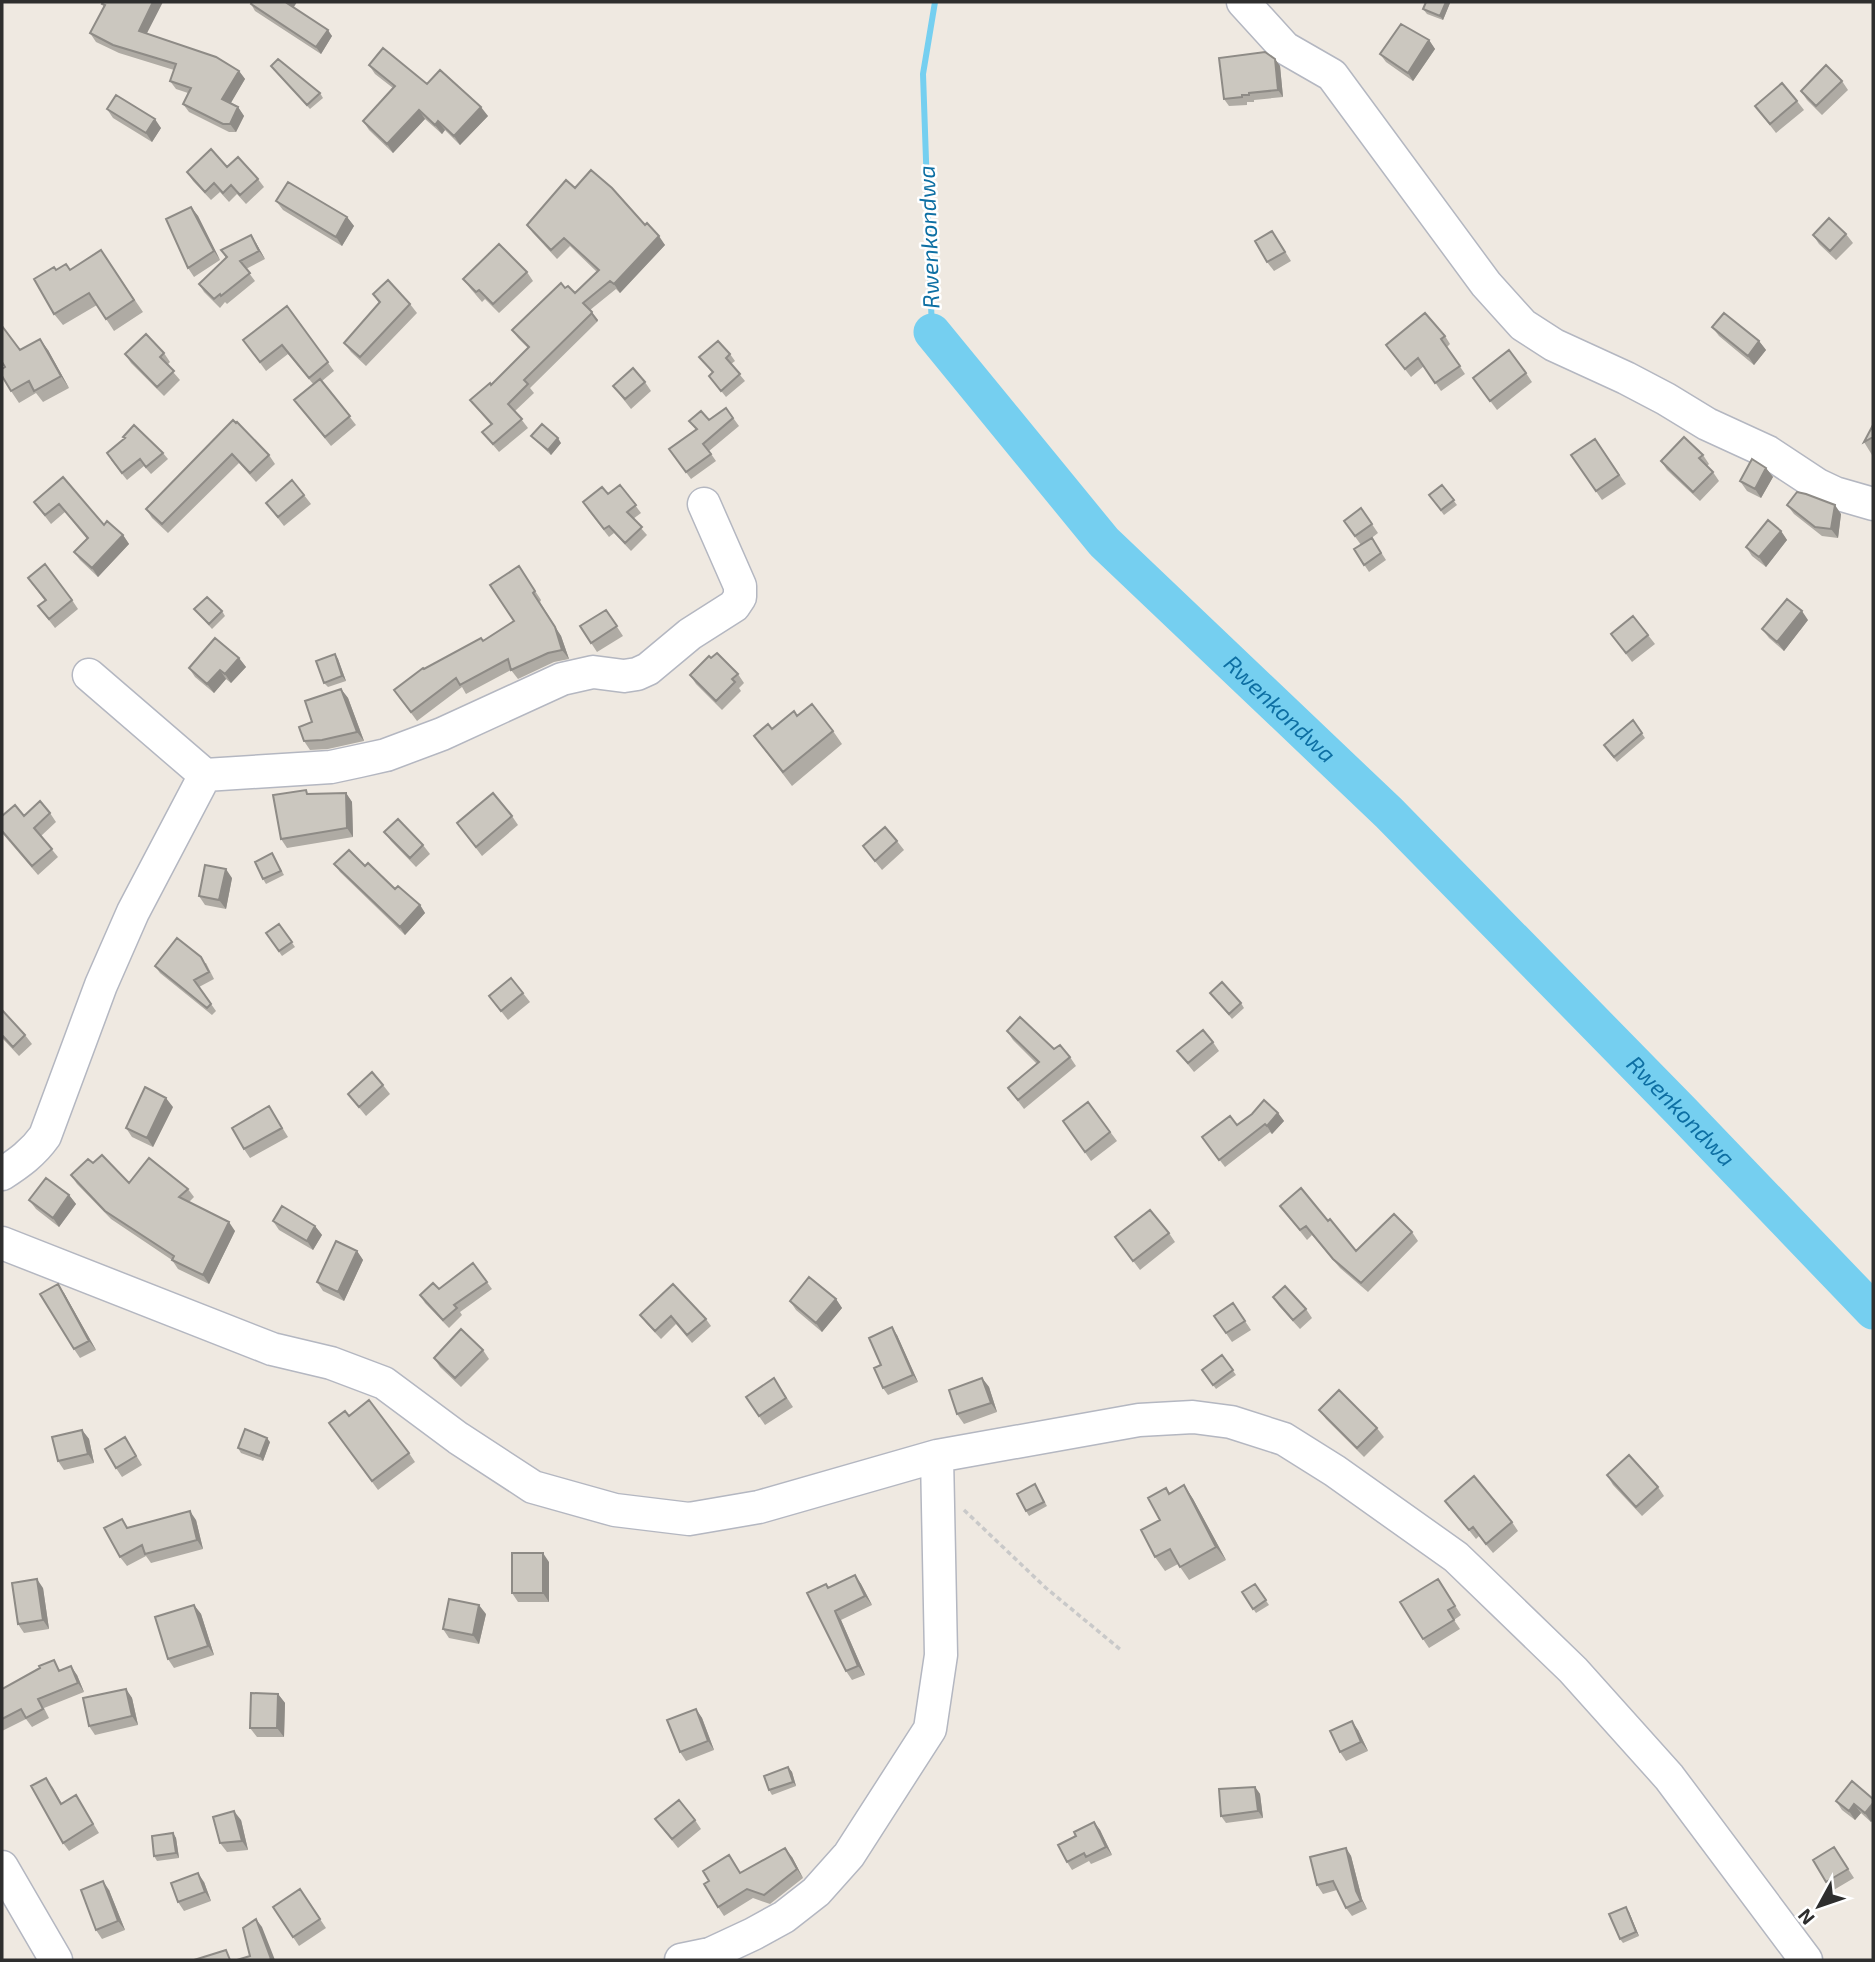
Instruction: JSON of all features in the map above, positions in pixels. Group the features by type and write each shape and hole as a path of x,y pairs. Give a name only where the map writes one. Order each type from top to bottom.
{"street":[{"path":"1243,2 1285,48 1332,75 1486,284 1523,325 1554,345 1626,378 1707,424 1768,452 1818,485 1873,504"},
{"path":"89,676 205,775 331,767 386,755 442,734 562,679 593,672 624,676 637,674 648,669 690,634 734,606 740,597 740,586 704,504"},
{"path":"2,1174 24,1160 45,1136 100,985 133,912 205,775"},
{"path":"2,1243 272,1349 331,1363 384,1383 458,1438 533,1487 615,1510 689,1518 759,1507 937,1471 1139,1420 1193,1417 1231,1422 1284,1439 1335,1471 1456,1557 1573,1670 1668,1777 1806,1960"},
{"path":"681,1960 710,1954 753,1934 784,1917 816,1892 849,1855 930,1729 941,1655 937,1471"},
{"path":"2,1867 56,1960"}],"path":[{"path":"937,1471 1046,1588 1121,1650"}],"building":[{"path":"103,2 153,2 139,31 216,57 239,71 222,99 238,107 230,124 223,124 183,104 191,88 170,81 176,64 113,45 90,33 105,5"},
{"path":"288,2 328,30 316,47 251,4"},
{"path":"1426,2 1446,2 1440,16 1423,9"},
{"path":"1401,24 1429,40 1408,73 1380,54"},
{"path":"383,48 427,84 440,70 481,107 454,136 438,121 435,125 419,110 387,144 363,121 395,86 369,65"},
{"path":"1265,52 1275,59 1278,90 1224,99 1219,58"},
{"path":"278,59 320,93 307,105 271,66"},
{"path":"1826,65 1842,81 1816,106 1801,91"},
{"path":"1782,83 1797,101 1770,124 1755,106"},
{"path":"116,95 155,119 146,133 107,109"},
{"path":"211,149 227,167 238,157 258,179 240,195 231,185 223,193 214,183 205,192 187,172"},
{"path":"591,170 659,236 614,284 610,281 583,303 591,314 524,380 528,384 508,404 522,419 493,444 482,432 492,424 470,400 490,383 491,385 529,347 512,330 561,283 575,293 599,270 564,238 551,250 527,225 566,180 575,188"},
{"path":"288,182 347,217 336,237 276,201"},
{"path":"191,207 214,251 188,268 166,219"},
{"path":"1829,218 1846,234 1830,251 1813,235"},
{"path":"1272,231 1285,252 1267,262 1255,241"},
{"path":"251,235 259,251 240,261 250,273 214,299 199,284 227,257 221,250"},
{"path":"499,244 527,272 493,304 463,279"},
{"path":"101,250 134,300 106,319 89,293 54,314 34,279 54,267 56,270 66,264 70,270"},
{"path":"388,280 410,304 360,357 344,343 380,302 373,294"},
{"path":"287,306 328,362 309,378 282,345 260,362 243,340"},
{"path":"1425,313 1445,336 1441,339 1460,366 1435,383 1418,358 1405,369 1386,345"},
{"path":"1724,313 1759,341 1748,356 1712,327"},
{"path":"2,326 20,350 40,339 61,376 34,391 29,381 11,391 2,376 2,369 5,367 2,362"},
{"path":"146,334 164,353 160,357 174,371 157,387 125,354"},
{"path":"718,341 730,354 726,358 740,374 721,391 709,376 713,372 699,357"},
{"path":"1509,350 1526,373 1490,401 1473,378"},
{"path":"633,368 645,382 625,399 613,386"},
{"path":"320,379 350,416 325,437 294,400"},
{"path":"726,408 733,418 703,444 711,454 686,472 669,449 697,429 689,421 701,411 709,420"},
{"path":"233,420 269,455 250,473 232,454 162,524 146,509"},
{"path":"542,424 558,438 548,450 531,436"},
{"path":"134,425 163,453 146,467 140,459 122,473 107,453 125,438 123,437"},
{"path":"1873,425 1873,437 1864,442"},
{"path":"1684,437 1703,455 1699,458 1713,472 1693,492 1661,461"},
{"path":"1595,439 1619,475 1596,491 1571,455"},
{"path":"1752,459 1766,468 1755,489 1740,481"},
{"path":"63,477 104,525 107,521 123,535 92,568 74,552 88,538 59,504 45,515 34,502"},
{"path":"292,480 304,495 278,517 266,503"},
{"path":"620,485 636,505 627,512 642,527 625,543 609,526 604,529 583,502 602,487 608,494"},
{"path":"1442,485 1454,500 1441,510 1429,495"},
{"path":"1797,492 1835,505 1831,529 1815,527 1787,505"},
{"path":"1361,508 1372,524 1355,536 1344,521"},
{"path":"1768,520 1781,531 1759,557 1746,547"},
{"path":"1372,538 1381,553 1364,565 1354,549"},
{"path":"45,564 72,600 49,619 38,606 46,600 28,578"},
{"path":"519,566 555,627 562,650 548,653 511,670 508,659 460,685 456,678 411,712 394,690 423,668 481,638 483,641 514,621 490,585"},
{"path":"207,597 222,611 209,624 194,609"},
{"path":"1787,599 1802,611 1777,642 1762,629"},
{"path":"606,610 617,626 591,643 580,626"},
{"path":"1633,616 1648,635 1626,653 1611,634"},
{"path":"215,638 239,658 225,674 220,670 207,684 189,668"},
{"path":"717,653 738,674 732,679 735,682 716,701 690,675 709,656 711,658"},
{"path":"335,654 342,676 324,683 316,661"},
{"path":"341,689 357,732 304,741 299,727 312,722 305,701"},
{"path":"812,704 833,731 783,772 754,736 768,724 772,729 794,711 797,716"},
{"path":"1633,720 1642,733 1614,757 1604,745"},
{"path":"306,790 307,794 346,793 347,828 281,839 273,795"},
{"path":"493,793 512,816 476,847 457,823"},
{"path":"40,801 50,813 34,828 52,849 32,866 2,831 2,816 15,805 24,816"},
{"path":"398,819 423,845 410,858 384,832"},
{"path":"885,827 897,841 875,861 863,846"},
{"path":"349,850 365,866 368,863 395,889 398,886 420,905 400,927 334,864"},
{"path":"272,853 281,871 263,879 255,862"},
{"path":"205,865 226,869 219,900 199,896"},
{"path":"279,924 292,942 279,951 266,933"},
{"path":"177,938 201,957 209,972 194,980 211,1004 207,1008 155,966"},
{"path":"511,978 523,993 501,1011 489,996"},
{"path":"1222,982 1241,1003 1229,1014 1210,993"},
{"path":"2,1010 25,1035 13,1047 2,1035"},
{"path":"1020,1017 1054,1049 1060,1045 1070,1057 1018,1100 1008,1088 1039,1062 1007,1031"},
{"path":"1203,1030 1213,1042 1188,1063 1177,1051"},
{"path":"372,1072 383,1085 359,1107 348,1094"},
{"path":"145,1087 166,1098 147,1138 126,1128"},
{"path":"1264,1100 1278,1113 1267,1126 1265,1124 1219,1160 1202,1137 1230,1116 1237,1125 1252,1114"},
{"path":"1088,1102 1110,1132 1085,1152 1063,1121"},
{"path":"269,1106 282,1128 244,1149 232,1128"},
{"path":"102,1155 129,1183 149,1158 188,1189 179,1197 229,1222 203,1275 172,1260 174,1256 105,1211 71,1175 88,1159 93,1163"},
{"path":"46,1178 69,1195 53,1218 29,1200"},
{"path":"1301,1188 1356,1251 1394,1214 1412,1232 1361,1283 1333,1259 1306,1226 1300,1230 1280,1206"},
{"path":"282,1206 315,1226 307,1241 273,1221"},
{"path":"1150,1210 1169,1233 1133,1261 1115,1237"},
{"path":"336,1241 357,1251 338,1292 317,1282"},
{"path":"473,1263 487,1282 454,1305 457,1308 443,1320 420,1295 433,1283 439,1289"},
{"path":"809,1277 836,1299 816,1323 790,1301"},
{"path":"58,1284 89,1341 74,1349 40,1294"},
{"path":"673,1284 706,1319 687,1335 671,1316 655,1331 640,1315"},
{"path":"1285,1286 1306,1309 1293,1320 1273,1297"},
{"path":"1233,1303 1245,1321 1226,1333 1214,1316"},
{"path":"892,1327 913,1375 883,1388 874,1368 881,1365 869,1338"},
{"path":"461,1329 483,1350 455,1378 434,1358"},
{"path":"1222,1355 1233,1370 1213,1385 1202,1370"},
{"path":"774,1378 786,1398 759,1416 746,1397"},
{"path":"982,1378 991,1403 957,1414 949,1390"},
{"path":"1339,1390 1377,1428 1357,1448 1319,1410"},
{"path":"369,1400 409,1453 372,1481 329,1423 345,1411 349,1416"},
{"path":"245,1429 267,1438 260,1456 238,1448"},
{"path":"82,1430 88,1454 58,1461 52,1437"},
{"path":"125,1437 136,1456 116,1468 105,1449"},
{"path":"1629,1455 1658,1487 1636,1507 1607,1475"},
{"path":"1474,1476 1512,1522 1486,1544 1473,1527 1469,1530 1445,1501"},
{"path":"1035,1484 1044,1502 1026,1511 1017,1494"},
{"path":"1184,1485 1216,1547 1180,1567 1170,1549 1155,1557 1141,1530 1160,1520 1148,1498 1166,1488 1169,1494"},
{"path":"190,1511 197,1540 145,1554 142,1545 120,1557 104,1528 122,1519 127,1528"},
{"path":"512,1553 543,1553 543,1593 512,1593"},
{"path":"855,1575 865,1596 835,1611 858,1666 846,1671 807,1593 826,1584 828,1588"},
{"path":"37,1579 43,1620 18,1624 12,1583"},
{"path":"1438,1579 1455,1606 1448,1610 1454,1620 1423,1639 1400,1602"},
{"path":"1255,1584 1266,1600 1253,1609 1242,1592"},
{"path":"449,1599 479,1605 473,1635 443,1629"},
{"path":"194,1605 208,1646 168,1659 155,1617"},
{"path":"54,1660 59,1671 71,1666 78,1683 38,1699 43,1709 26,1718 21,1709 2,1719 2,1689"},
{"path":"126,1689 132,1716 89,1726 83,1698"},
{"path":"251,1693 278,1694 277,1728 250,1728"},
{"path":"696,1709 708,1741 680,1752 667,1720"},
{"path":"1352,1721 1361,1742 1340,1752 1330,1731"},
{"path":"788,1767 793,1782 769,1790 764,1776"},
{"path":"46,1778 61,1804 76,1795 93,1824 63,1843 31,1786"},
{"path":"1852,1781 1873,1799 1865,1813 1854,1804 1849,1811 1836,1801"},
{"path":"1255,1787 1258,1811 1221,1816 1219,1789"},
{"path":"679,1800 695,1820 672,1839 655,1819"},
{"path":"234,1811 242,1841 220,1843 213,1817"},
{"path":"1094,1822 1106,1847 1086,1857 1084,1853 1067,1862 1058,1845 1076,1836 1074,1832"},
{"path":"173,1833 176,1853 154,1856 152,1836"},
{"path":"1834,1847 1848,1869 1826,1882 1813,1860"},
{"path":"785,1848 797,1869 764,1895 747,1889 718,1907 704,1884 709,1881 703,1871 729,1855 740,1873"},
{"path":"1346,1848 1361,1901 1346,1908 1333,1881 1317,1885 1310,1857"},
{"path":"198,1873 205,1892 178,1902 171,1883"},
{"path":"103,1881 118,1921 96,1930 81,1890"},
{"path":"300,1889 320,1919 293,1937 273,1907"},
{"path":"1626,1907 1636,1932 1620,1939 1609,1914"},
{"path":"256,1919 271,1959 237,1960 250,1956 243,1928"},
{"path":"226,1950 230,1960 194,1960"}],"waterway":[{"name":"Rwenkondwa","path":"932,332 923,74 935,2"},
{"name":"Rwenkondwa","path":"932,332 1104,542 1389,813 1873,1311"}]}
